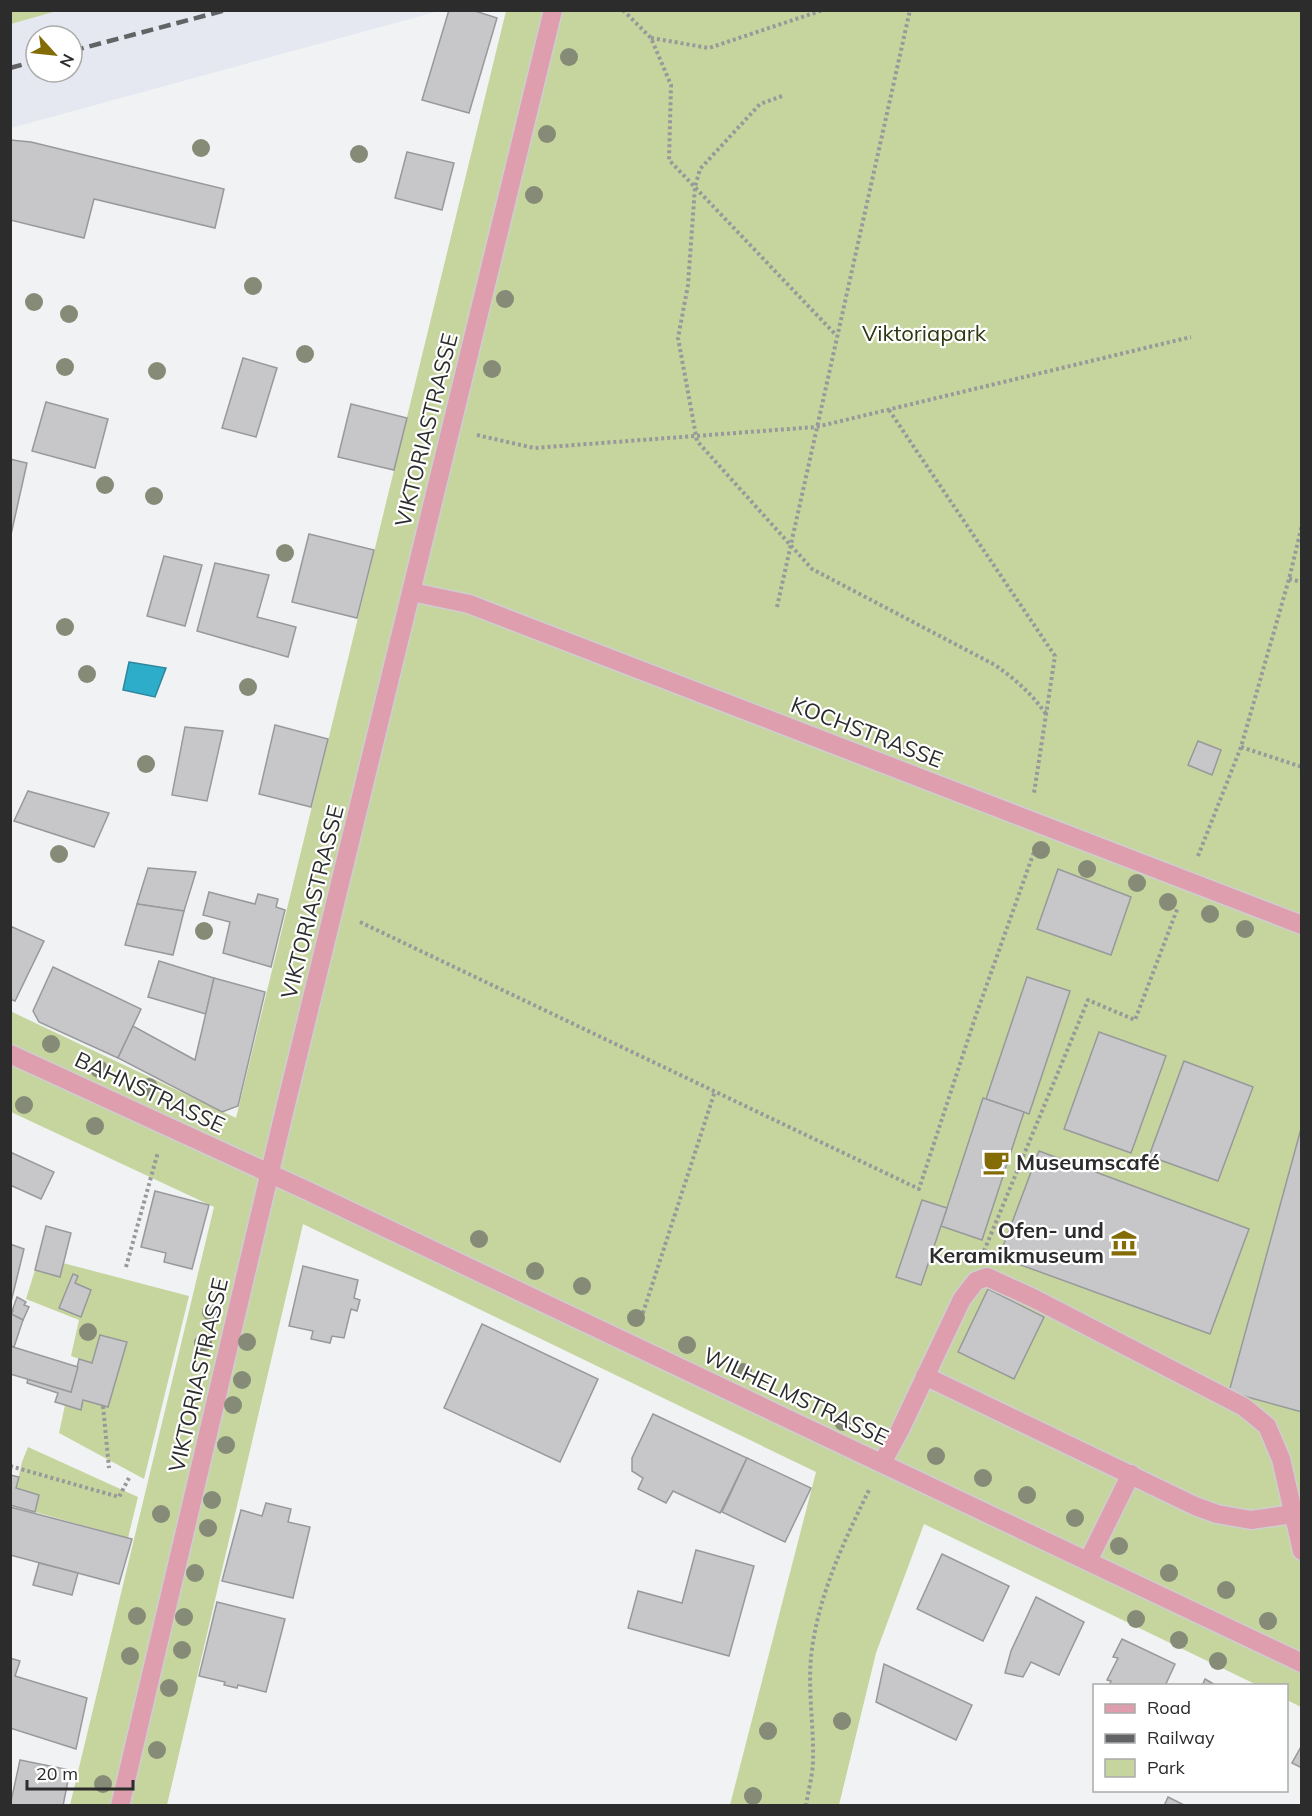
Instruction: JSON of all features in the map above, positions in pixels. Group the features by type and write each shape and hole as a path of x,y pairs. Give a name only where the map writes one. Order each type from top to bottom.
{"street":[{"name":"VIKTORIASTRASSE","path":"120,1806 270,1173 553,10"},
{"name":"KOCHSTRASSE","path":"412,592 469,604 1302,925"},
{"name":"BAHNSTRASSE","path":"10,1054 270,1173"},
{"name":"WILHELMSTRASSE","path":"270,1173 1088,1561 1300,1657"},
{"path":"882,1463 962,1299 976,1281 987,1277 1033,1298 1244,1407 1267,1426 1281,1459 1302,1551"},
{"path":"926,1376 1216,1514 1251,1520 1293,1514"},
{"path":"1088,1561 1131,1474"}],"path":[{"path":"623,10 651,38 671,85 669,160 837,335"},
{"path":"651,38 709,48 823,10"},
{"path":"777,607 910,10"},
{"path":"782,96 760,104 700,169 695,188 688,285 678,338 697,441 812,569 856,590 870,600 995,665 1016,680 1046,714"},
{"path":"450,429 534,448 816,427 1191,337"},
{"path":"334,910 920,1189 1037,823 1046,714 1055,656 889,410"},
{"path":"984,1252 1088,1000 1135,1020 1241,747 1302,525"},
{"path":"1289,579 1302,582"},
{"path":"1241,747 1302,767"},
{"path":"634,1346 643,1309 716,1091"},
{"path":"126,1267 165,1125"},
{"path":"103,1406 109,1468"},
{"path":"806,1806 813,1762 811,1692 815,1632 823,1597 844,1544 882,1463"},
{"path":"10,1466 119,1497 129,1478"}],"shaded area":[{"path":"57,11 439,11 11,128 11,24"}],"green space":[{"path":"11,10 57,10 57,11 11,24"},
{"name":"Viktoriapark","path":"506,11 1301,11 1301,1707 1288,1700 1288,1684 1255,1684 924,1524 876,1653 839,1805 730,1805 816,1472 303,1224 167,1805 70,1805 214,1207 11,1112 10,1011 236,1118"},
{"path":"63,1263 189,1296 144,1479 59,1433 65,1405 80,1410 83,1400 108,1407 127,1342 100,1335 92,1363 71,1356 79,1320 26,1299 35,1270 60,1277"},
{"path":"28,1447 138,1497 128,1538 35,1512 16,1488"}],"water":[{"path":"129,662 166,668 155,697 123,690"}],"building":[{"path":"449,10 472,10 497,18 469,113 422,100"},
{"path":"10,140 31,142 224,189 215,228 94,199 84,238 10,220"},
{"path":"407,152 454,163 442,210 395,198"},
{"path":"243,358 277,368 256,437 222,428"},
{"path":"46,402 108,419 95,468 32,451"},
{"path":"351,404 407,418 394,470 338,457"},
{"path":"10,459 27,463 10,539"},
{"path":"309,534 374,550 357,618 292,602"},
{"path":"164,556 202,565 185,626 147,616"},
{"path":"215,563 269,575 257,617 296,627 288,657 197,631"},
{"path":"275,725 328,739 311,807 259,794"},
{"path":"185,727 223,731 207,801 172,795"},
{"path":"1198,741 1221,750 1212,775 1188,765"},
{"path":"28,791 109,813 94,847 14,821"},
{"path":"148,868 196,872 184,911 137,904"},
{"path":"1058,869 1131,897 1111,955 1037,929"},
{"path":"209,892 255,904 258,894 278,899 276,907 285,910 271,967 223,953 230,922 203,915"},
{"path":"137,904 184,911 173,955 125,945"},
{"path":"10,926 44,941 15,1001 10,999"},
{"path":"159,961 214,978 206,1014 148,997"},
{"path":"53,967 141,1009 118,1058 39,1022 33,1011"},
{"path":"1027,977 1070,991 1029,1114 986,1099"},
{"path":"214,978 265,992 238,1106 222,1112 118,1058 133,1026 195,1060"},
{"path":"1099,1032 1166,1056 1131,1153 1064,1129"},
{"path":"1184,1061 1253,1087 1218,1181 1149,1156"},
{"path":"983,1098 1024,1112 982,1240 941,1226"},
{"path":"1302,1125 1302,1412 1229,1392"},
{"name":"Ofen- und Keramikmuseum","path":"1039,1151 1249,1229 1210,1334 999,1257"},
{"path":"10,1152 54,1172 41,1199 10,1185"},
{"path":"155,1191 209,1205 192,1269 164,1262 166,1253 141,1247"},
{"path":"922,1200 947,1208 921,1285 896,1277"},
{"path":"46,1226 71,1233 60,1277 35,1270"},
{"path":"10,1244 24,1249 10,1306"},
{"path":"303,1266 358,1280 354,1298 360,1300 357,1311 351,1309 344,1338 332,1336 330,1343 311,1339 313,1331 289,1326"},
{"path":"73,1274 78,1276 75,1283 91,1290 81,1317 59,1308"},
{"path":"988,1289 1044,1317 1014,1379 958,1352"},
{"path":"17,1297 26,1302 24,1305 29,1307 23,1320 11,1314"},
{"path":"10,1310 13,1311 11,1314 23,1320 14,1347 10,1346"},
{"path":"482,1324 598,1379 560,1462 444,1408"},
{"path":"100,1335 127,1342 108,1407 83,1400 81,1410 55,1402 58,1393 27,1383 28,1379 71,1392 79,1359 92,1363"},
{"path":"10,1346 78,1367 71,1392 10,1374"},
{"path":"653,1414 747,1458 720,1513 673,1491 666,1503 638,1489 643,1478 632,1471 632,1458"},
{"path":"747,1458 811,1488 785,1542 722,1512"},
{"path":"10,1475 19,1477 16,1488 39,1495 35,1512 10,1505"},
{"path":"266,1503 291,1509 288,1522 310,1527 293,1598 222,1581 241,1510 262,1516"},
{"path":"10,1507 132,1539 119,1584 10,1555"},
{"path":"696,1550 754,1566 729,1656 628,1628 638,1591 682,1603"},
{"path":"942,1554 1009,1586 983,1641 917,1609"},
{"path":"39,1563 78,1573 72,1595 33,1585"},
{"path":"1036,1597 1084,1622 1059,1675 1031,1662 1023,1677 1005,1673 1011,1651"},
{"path":"217,1602 285,1619 266,1692 238,1685 237,1688 224,1685 225,1682 199,1676"},
{"path":"1122,1639 1175,1664 1166,1684 1110,1684 1111,1681 1107,1680 1118,1658 1113,1657"},
{"path":"10,1658 20,1661 15,1676 87,1698 76,1749 10,1728"},
{"path":"884,1664 972,1705 956,1740 876,1702"},
{"path":"1205,1679 1214,1684 1203,1684"},
{"path":"1302,1745 1302,1768 1292,1763"},
{"path":"20,1760 70,1770 63,1806 10,1806"},
{"path":"1168,1797 1186,1806 1164,1806"}],"railway":[{"path":"84,48 226,10"},
{"path":"10,68 24,64"}],"place":[{"name":"Museumscafé","path":"996,1162"},
{"name":"Ofen- und Keramikmuseum","path":"1124,1243"}]}
